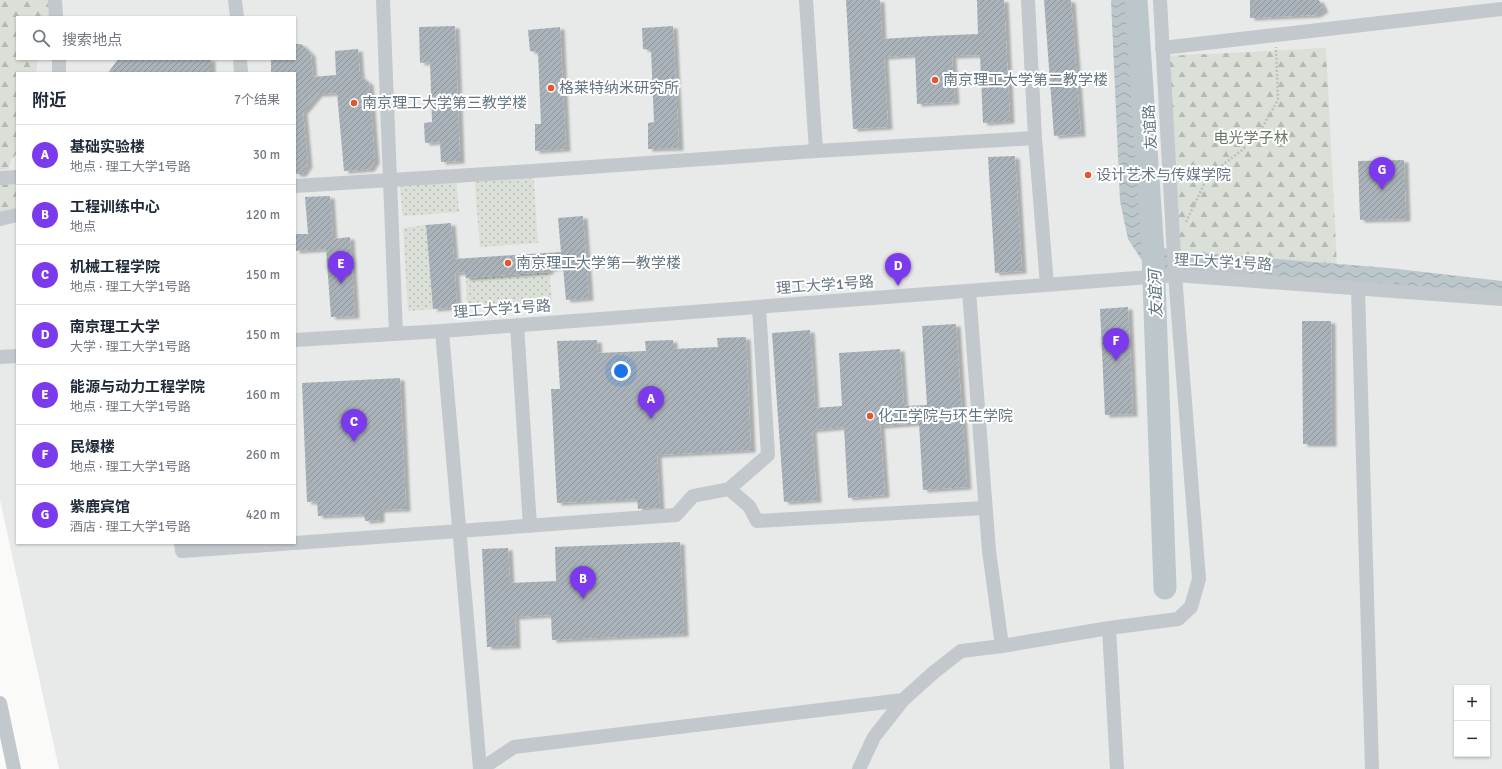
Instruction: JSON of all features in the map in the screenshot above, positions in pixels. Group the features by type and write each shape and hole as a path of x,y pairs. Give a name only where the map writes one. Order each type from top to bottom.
{"street":[{"path":"55,0 56,16"},
{"path":"235,0 237,16"},
{"path":"383,0 396,334"},
{"path":"806,0 816,151"},
{"path":"1028,0 1035,138 1047,285"},
{"name":"友谊路","path":"859,769 874,737 903,700 933,673 961,651 1178,619 1191,608 1199,579 1175,275 1160,0"},
{"path":"1162,48 1502,9"},
{"path":"59,60 59,72"},
{"path":"240,60 241,72"},
{"path":"296,186 389,181 816,151 1035,138"},
{"path":"0,178 16,177"},
{"path":"0,219 16,215"},
{"name":"理工大学1号路","path":"296,340 442,331 1175,275 1502,299"},
{"path":"1358,289 1372,769"},
{"path":"969,291 985,508 989,551 1002,646"},
{"path":"296,543 676,515 693,496 728,489 768,455 759,307"},
{"path":"517,325 530,526"},
{"path":"442,331 481,769 514,747 903,700"},
{"path":"0,357 16,356"},
{"path":"728,489 749,506 756,521 985,508"},
{"path":"181,544 182,551 276,544"},
{"path":"1109,628 1117,769"},
{"path":"0,703 14,769"}],"path":[{"path":"1184,226 1208,176 1242,150 1260,131 1278,100 1276,35"}],"shaded area":[{"path":"0,0 1502,0 1502,769 59,769 0,500"}],"green space":[{"path":"0,0 55,0 56,16 16,16 16,60 38,60 36,72 16,72 16,154 11,160 9,169 0,170"},
{"name":"电光学子林","path":"1326,48 1337,267 1178,250 1166,56"},
{"path":"533,171 538,243 480,247 474,175"},
{"path":"456,176 459,212 403,216 399,180"},
{"path":"16,177 16,215 0,219 0,178"},
{"path":"426,225 433,309 408,311 403,228"},
{"path":"549,272 552,302 467,307 466,278"}],"water":[{"path":"1111,0 1139,0 1144,212 1152,241 1159,247 1177,251 1389,268 1502,281 1502,295 1161,269 1141,259 1128,239 1120,201"}],"building":[{"name":"南京理工大学第二教学楼","path":"846,0 880,0 882,39 978,34 977,0 1004,0 1010,121 983,123 980,55 952,56 955,102 917,104 915,55 884,57 888,127 853,129"},
{"path":"1044,0 1071,0 1081,134 1054,136"},
{"path":"1250,0 1319,0 1324,10 1316,15 1250,18"},
{"path":"455,26 460,161 441,162 440,142 425,143 424,123 432,122 430,62 420,63 419,27"},
{"path":"673,26 679,148 648,149 648,123 654,122 651,50 643,49 642,28"},
{"name":"格莱特纳米研究所","path":"560,27 566,149 535,151 535,124 541,124 538,52 530,51 528,30"},
{"name":"南京理工大学第三教学楼","path":"296,44 301,44 311,54 313,77 336,75 335,51 358,49 360,76 369,83 375,161 370,169 344,171 337,93 318,94 303,112 308,165 302,174 296,174 296,72 271,72 271,60 296,60"},
{"path":"117,60 211,60 211,72 109,72"},
{"path":"1015,156 1022,271 995,273 988,157"},
{"path":"1404,160 1406,219 1360,220 1358,161"},
{"path":"330,196 333,239 350,237 355,316 331,317 326,249 296,251 296,234 308,234 305,197"},
{"name":"南京理工大学第一教学楼","path":"583,216 589,298 566,300 563,267 549,269 549,272 466,278 465,272 455,273 457,307 433,309 426,225 451,223 454,259 561,252 558,218"},
{"path":"1128,307 1133,414 1105,415 1100,309"},
{"path":"1302,321 1331,321 1332,444 1303,444"},
{"name":"化工学院与环生学院","path":"956,324 967,487 923,490 919,423 880,426 885,495 848,498 844,427 812,430 817,500 784,502 772,333 810,330 815,408 842,406 839,353 900,349 904,406 927,405 922,326"},
{"path":"746,337 751,450 657,455 660,508 638,509 637,499 557,503 551,389 560,389 557,341 597,340 598,353 646,351 645,341 673,340 673,349 718,347 717,338"},
{"path":"400,378 406,509 380,510 380,520 365,521 364,514 318,516 317,501 307,502 302,383"},
{"path":"680,542 684,634 552,640 551,615 515,617 516,646 487,647 482,549 508,548 510,583 556,581 555,547"}],"waterway":[{"name":"友谊河","path":"1136,0 1153,253 1165,588"}],"place":[{"name":"南京理工大学第二教学楼","path":"935,80"},
{"name":"格莱特纳米研究所","path":"551,88"},
{"name":"南京理工大学第三教学楼","path":"354,103"},
{"name":"设计艺术与传媒学院","path":"1088,175"},
{"name":"紫鹿宾馆","path":"1382,190"},
{"name":"南京理工大学第一教学楼","path":"508,263"},
{"name":"能源与动力工程学院","path":"341,284"},
{"name":"南京理工大学","path":"898,286"},
{"name":"民爆楼","path":"1116,361"},
{"name":"化工学院与环生学院","path":"870,416"},
{"name":"基础实验楼","path":"651,419"},
{"name":"机械工程学院","path":"354,442"},
{"name":"工程训练中心","path":"583,599"}]}
